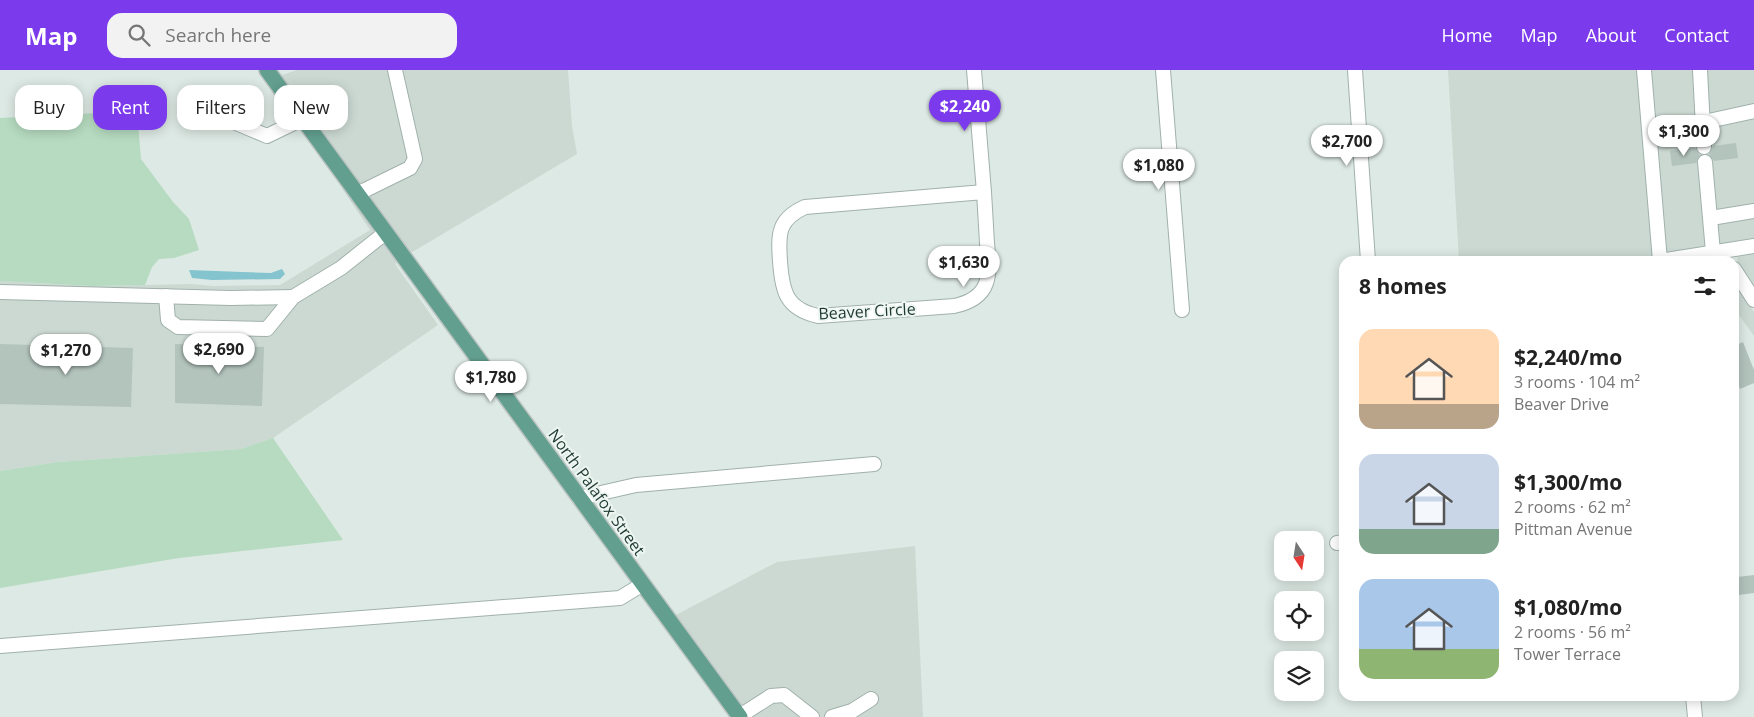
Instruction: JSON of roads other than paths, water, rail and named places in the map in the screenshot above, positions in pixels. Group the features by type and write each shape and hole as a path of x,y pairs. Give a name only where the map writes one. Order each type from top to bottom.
{"main road":[{"name":"North Palafox Street","path":"270,71 279,85"},
{"name":"North Palafox Street","path":"310,130 740,717"}],"street":[{"path":"357,194 410,168 415,159 395,70"},
{"path":"974,70 984,192"},
{"path":"1163,70 1182,310"},
{"path":"1355,70 1368,256"},
{"path":"1644,70 1660,256"},
{"path":"1700,70 1704,147"},
{"path":"1704,122 1754,111"},
{"path":"253,130 267,136 279,130"},
{"path":"1705,162 1713,252"},
{"name":"Beaver Circle","path":"984,192 989,272 983,290 966,304 818,316 808,314 788,300 783,289 778,239 786,219 800,209 805,207 984,192"},
{"path":"1711,218 1754,211"},
{"path":"166,296 168,320 178,327 267,329 293,297 341,268 386,233"},
{"path":"1689,256 1713,252 1730,256 1754,246"},
{"path":"1739,278 1754,300"},
{"path":"0,292 231,298 293,297"},
{"path":"579,498 636,485 874,464"},
{"path":"0,646 620,598 643,584"},
{"path":"740,717 771,696 784,695 812,717"},
{"path":"832,717 852,711 871,699"},
{"path":"1693,701 1695,717"}],"water":[{"path":"282,269 285,274 280,279 212,280 192,278 189,270 271,273"}]}
